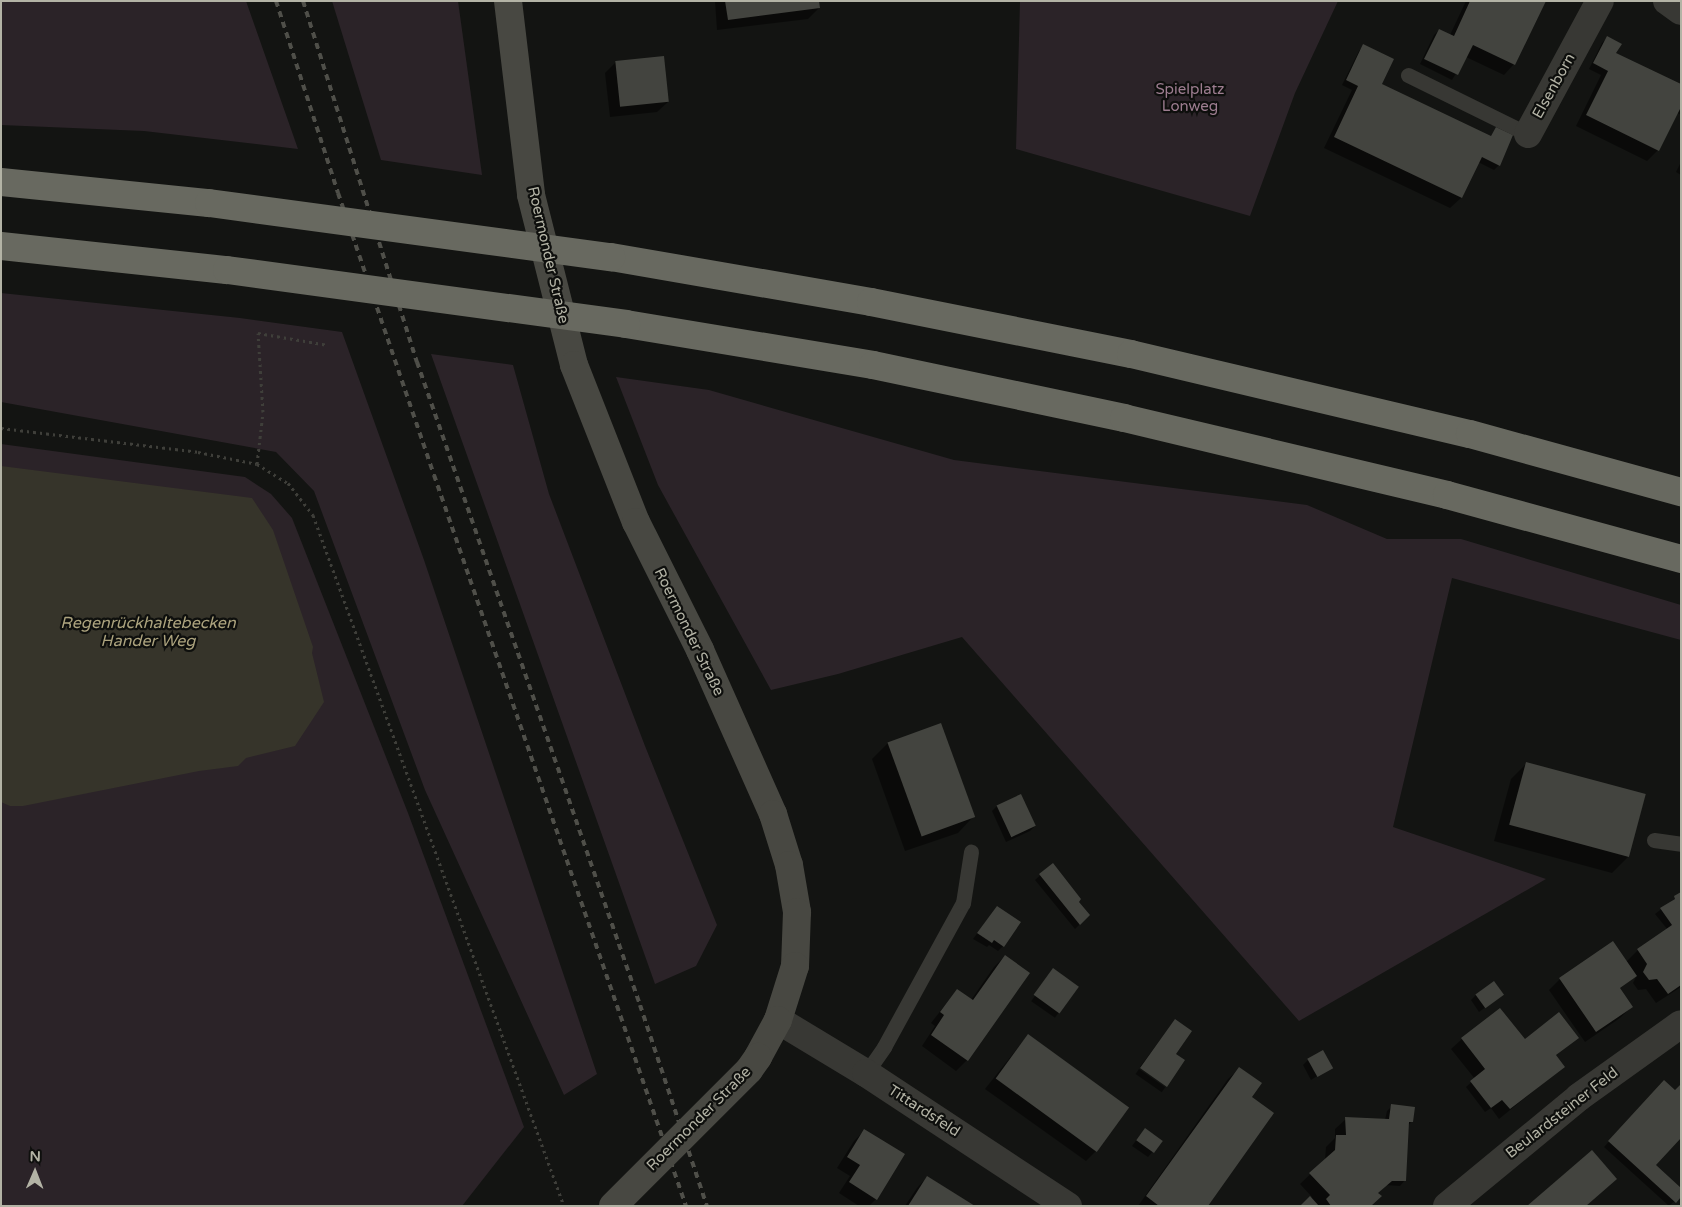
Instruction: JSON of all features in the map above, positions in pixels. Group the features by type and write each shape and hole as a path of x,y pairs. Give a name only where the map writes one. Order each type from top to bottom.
{"highway":[{"path":"1,182 209,203 610,257 871,302 1131,354 1470,434 1681,492"},
{"path":"1,246 227,270 626,324 873,365 1124,418 1447,494 1681,558"}],"main road":[{"name":"Roermonder Straße","path":"508,1 532,195 574,365 636,522 700,650 773,814 790,865 797,912 795,966 778,1020 758,1058 749,1070 613,1206"}],"street":[{"name":"Elsenborn","path":"1528,134 1600,1"},
{"path":"1667,1 1681,11"},
{"name":"Tittardsfeld","path":"778,1020 866,1073 1068,1206"},
{"name":"Beulardsteiner Feld","path":"1447,1206 1579,1097 1681,1024"}],"lane":[{"name":"Elsenborn","path":"1408,75 1528,134"},
{"path":"1654,840 1681,844"},
{"path":"866,1073 888,1038 962,903 971,852"}],"path":[{"path":"257,464 263,412 258,333 328,345"},
{"path":"1,428 198,452 257,464 288,483 313,515 564,1206"}],"green space":[{"path":"1,1 246,1 298,149 144,131 1,125"},
{"path":"332,1 458,1 482,175 381,160"},
{"name":"Spielplatz Lonweg","path":"1020,1 1338,1 1295,93 1250,216 1016,149"},
{"path":"1,293 240,318 342,332 424,560 597,1074 564,1095 425,790 314,491 276,452 1,402"},
{"path":"431,354 513,365 549,494 645,746 717,925 696,966 655,984"},
{"path":"616,377 709,390 954,460 1307,505 1387,539 1461,539 1681,605 1681,640 1452,578 1393,827 1546,879 1299,1021 962,637 838,674 771,690 658,485"},
{"path":"1,444 245,477 271,494 292,518 408,813 524,1127 462,1206 1,1206"}],"water":[{"name":"Regenrückhaltebecken Hander Weg","path":"1,466 252,498 273,530 313,647 312,653 324,702 295,746 246,758 238,766 199,771 23,806 10,806 1,802"}],"building":[{"path":"725,1 819,1 820,8 728,20"},
{"path":"1470,1 1546,1 1515,65 1473,45 1458,75 1424,59 1439,29 1454,36"},
{"path":"1607,36 1622,44 1616,53 1681,84 1681,107 1659,151 1586,115 1608,71 1593,63"},
{"path":"1363,44 1394,59 1382,84 1491,136 1496,127 1513,135 1500,166 1482,157 1462,198 1334,137 1358,86 1346,80"},
{"path":"664,56 669,102 620,107 615,61"},
{"path":"941,723 975,817 922,836 887,742"},
{"path":"1526,762 1646,794 1629,857 1509,825"},
{"path":"1021,794 1036,826 1011,837 997,805"},
{"path":"1053,863 1081,899 1079,902 1090,915 1080,925 1039,874"},
{"path":"1681,892 1681,985 1668,994 1657,979 1649,980 1643,972 1647,964 1637,949 1672,925 1660,908 1675,899 1674,896"},
{"path":"997,906 1021,922 1004,947 994,940 992,943 977,933"},
{"path":"1613,941 1637,976 1620,988 1633,1007 1596,1032 1559,978"},
{"path":"1005,955 1030,973 968,1061 931,1035 944,1015 940,1012 957,989 973,1000"},
{"path":"1053,968 1079,987 1059,1014 1034,995"},
{"path":"1494,981 1504,995 1485,1008 1475,995"},
{"path":"1500,1008 1525,1039 1559,1012 1579,1038 1556,1055 1565,1067 1510,1109 1502,1100 1491,1108 1470,1081 1485,1069 1461,1038"},
{"path":"1175,1019 1192,1031 1176,1054 1185,1060 1167,1087 1140,1068"},
{"path":"1028,1034 1129,1107 1097,1152 996,1078"},
{"path":"1323,1050 1333,1068 1317,1077 1307,1059"},
{"path":"1239,1067 1262,1083 1252,1097 1274,1113 1208,1206 1159,1206 1146,1196"},
{"path":"1664,1080 1675,1090 1681,1084 1681,1138 1656,1165 1681,1188 1681,1197 1676,1203 1608,1141"},
{"path":"1391,1104 1415,1107 1413,1122 1409,1122 1406,1181 1392,1181 1378,1193 1382,1196 1371,1206 1331,1206 1326,1199 1330,1195 1309,1173 1335,1150 1336,1135 1346,1135 1345,1117 1389,1119"},
{"path":"1145,1128 1163,1141 1154,1153 1136,1140"},
{"path":"864,1129 905,1154 877,1200 849,1182 860,1165 847,1157"},
{"path":"1592,1150 1617,1179 1586,1206 1527,1206"},
{"path":"927,1176 975,1206 908,1206"},
{"path":"1310,1196 1319,1206 1300,1206"}],"railway":[{"path":"276,1 338,193 686,1206"},
{"path":"303,1 417,362 640,1005 707,1206"}]}
